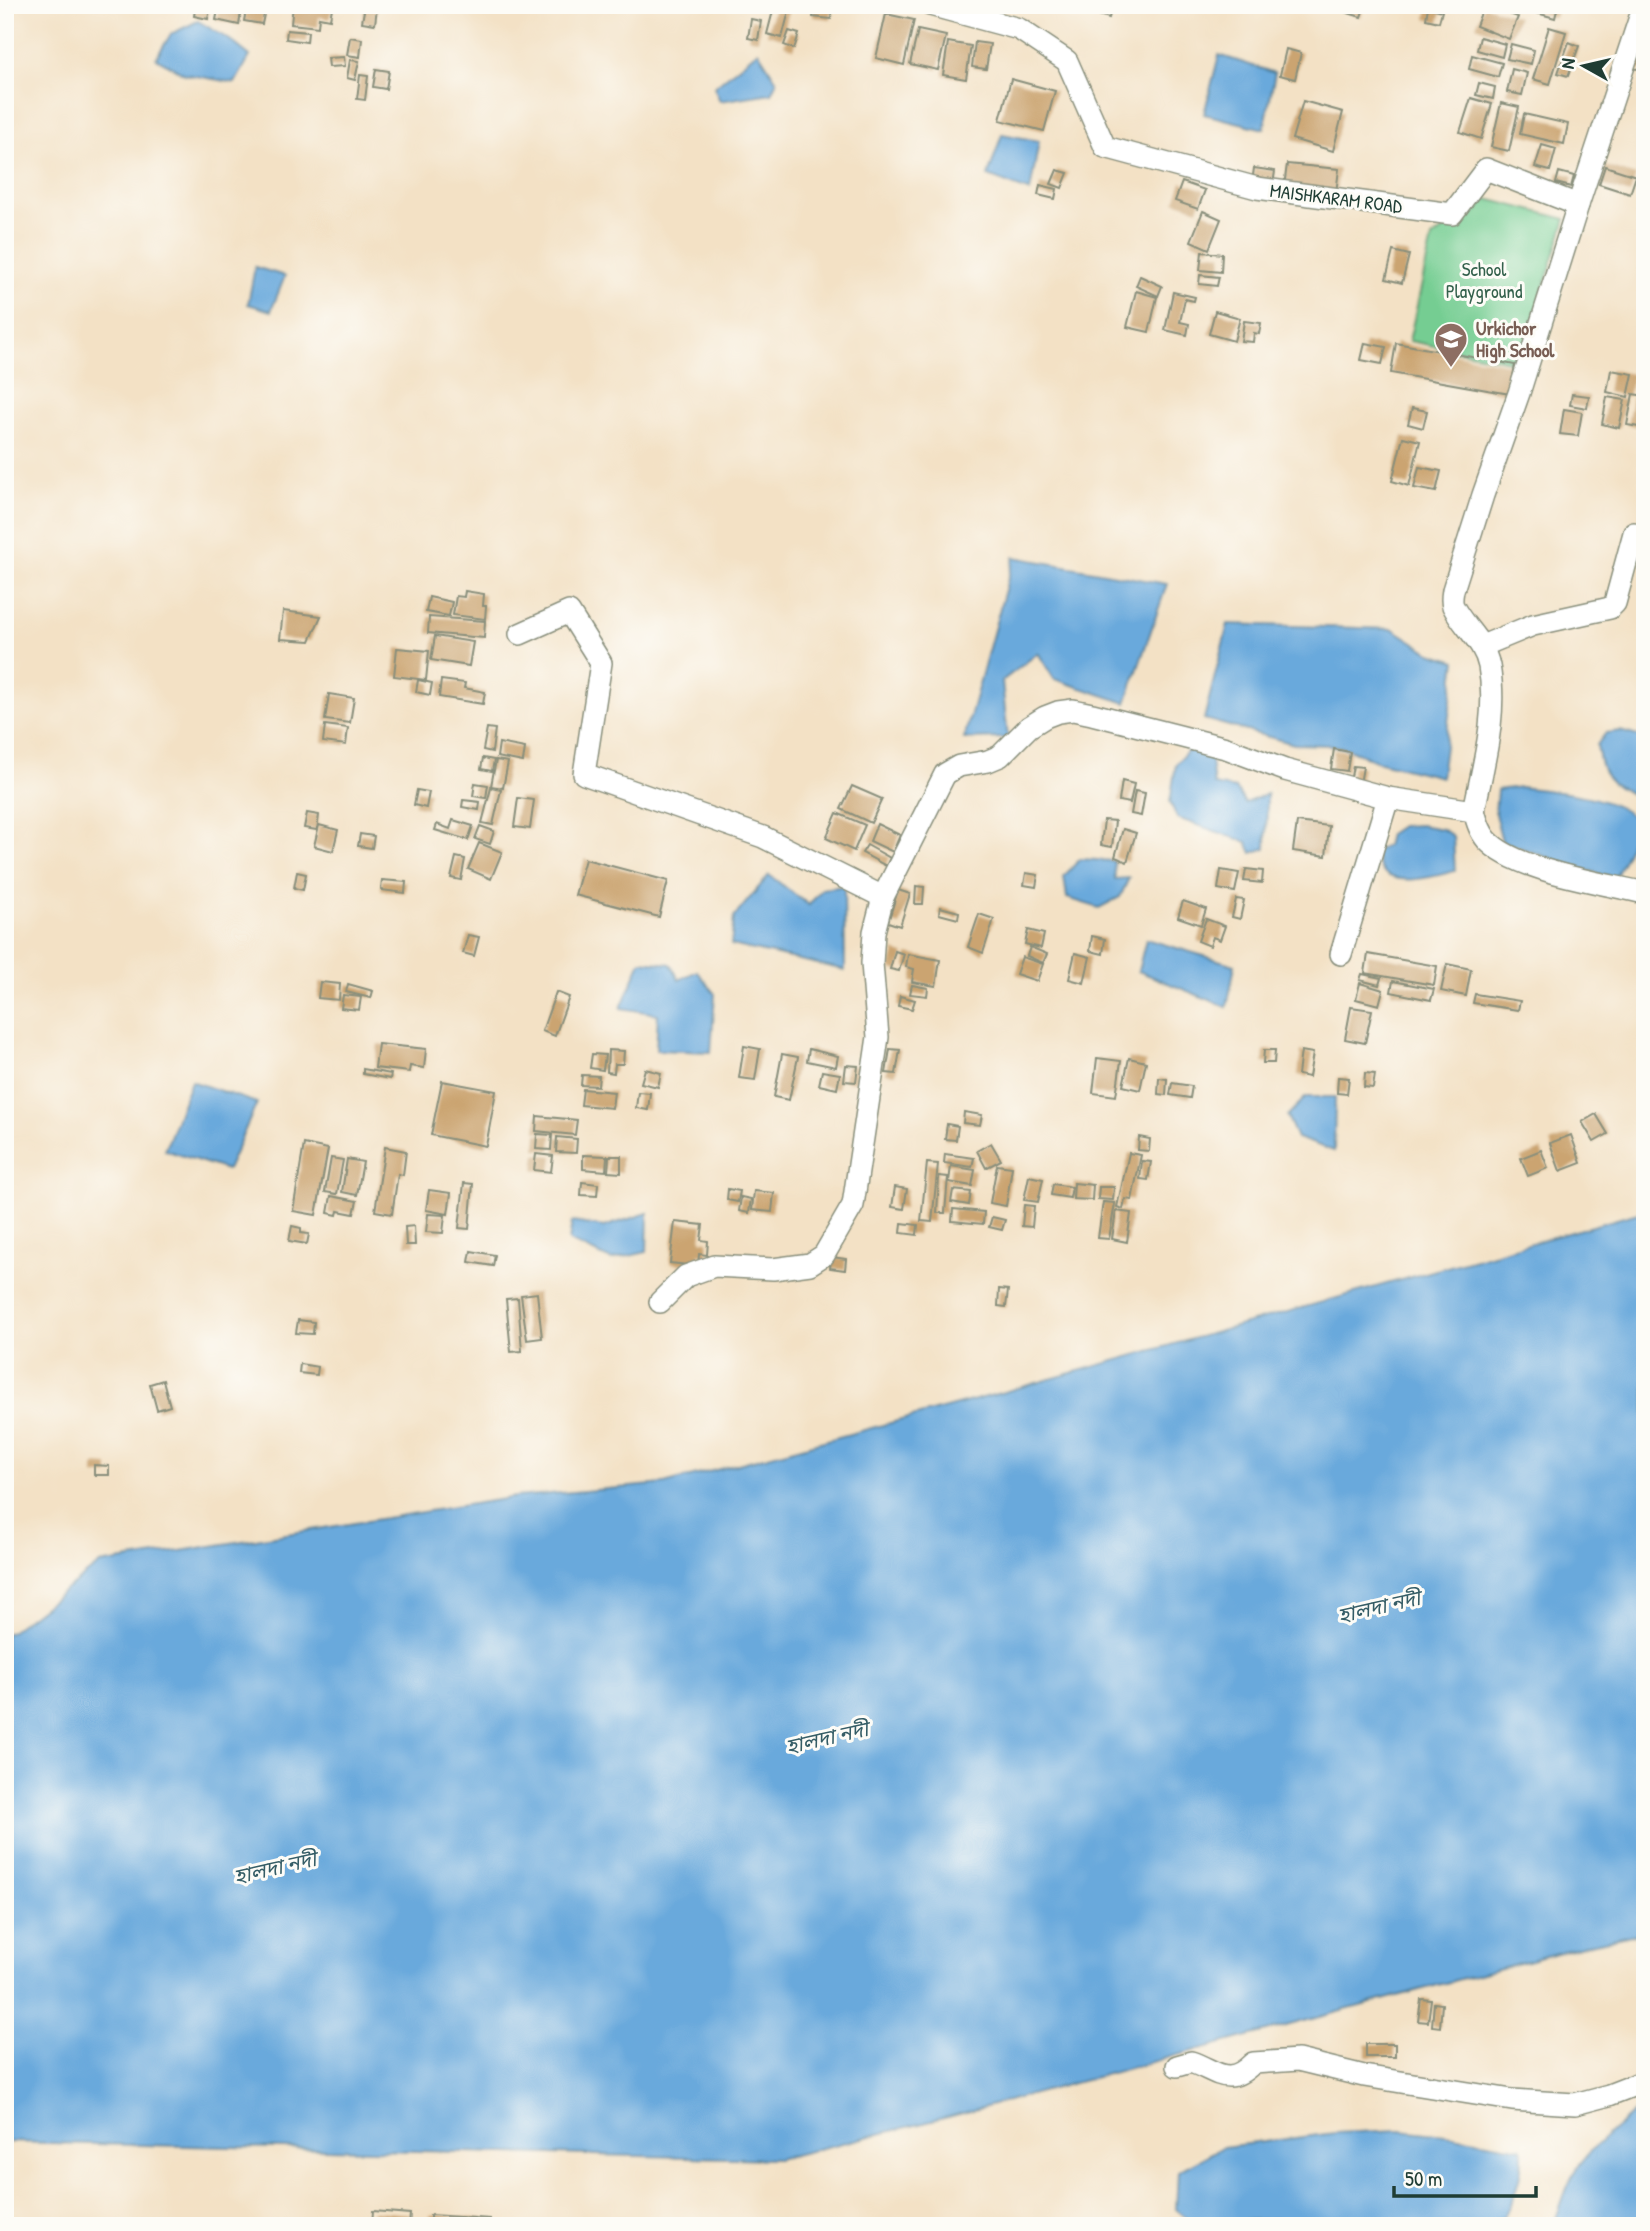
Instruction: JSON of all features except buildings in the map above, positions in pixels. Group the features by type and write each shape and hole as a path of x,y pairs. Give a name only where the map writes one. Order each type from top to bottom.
{"street":[{"name":"MAISHKARAM ROAD","path":"930,5 1019,29 1068,61 1105,147 1257,188 1452,214 1486,169 1578,205"},
{"path":"1644,5 1520,393 1452,590 1453,606 1482,646 1489,665 1492,692 1492,712 1474,811 1478,827 1488,842 1516,860 1550,871 1645,893"},
{"path":"1482,646 1533,625 1610,608 1615,603 1634,533"},
{"path":"520,634 569,612 601,663 583,774 763,837 883,897"},
{"path":"660,1302 686,1276 715,1266 773,1269 810,1264 824,1255 853,1205 878,1037 872,963 874,932 883,897 945,774 959,766 1000,756 1029,727 1058,712 1073,710 1213,744 1285,770 1388,798 1474,811"},
{"path":"1341,954 1388,798"},
{"path":"1177,2066 1191,2063 1217,2075 1234,2077 1245,2072 1253,2063 1298,2060 1364,2076 1499,2098 1575,2104 1645,2081"}],"green space":[{"name":"School Playground","path":"1487,199 1566,219 1519,363 1409,341 1432,238"}],"water":[{"path":"198,21 230,40 250,56 235,83 185,74 156,58 171,34"},
{"path":"758,51 777,81 771,93 720,101 714,87"},
{"path":"1219,55 1275,73 1264,129 1204,114"},
{"path":"1002,134 1039,141 1030,192 988,176"},
{"path":"255,267 285,276 271,311 248,304"},
{"path":"1014,557 1167,584 1126,703 1054,679 1038,653 1002,681 1008,738 964,739"},
{"path":"1228,624 1393,629 1431,653 1456,661 1441,777 1376,761 1349,749 1330,745 1294,744 1204,719"},
{"path":"1620,731 1645,738 1645,792 1636,796 1612,782 1601,764 1597,745 1606,733"},
{"path":"1188,750 1210,752 1214,785 1236,789 1245,803 1267,794 1266,848 1252,853 1247,842 1177,818 1170,802 1176,764"},
{"path":"1520,787 1599,800 1627,812 1637,821 1628,851 1615,878 1502,841 1495,814 1497,790"},
{"path":"1420,825 1442,829 1453,836 1455,871 1415,879 1394,878 1386,874 1379,865 1375,851 1386,846 1389,834 1401,826"},
{"path":"1080,859 1114,861 1115,879 1129,878 1120,897 1099,908 1067,898 1064,876"},
{"path":"769,875 809,905 822,889 844,886 845,970 731,945 734,917"},
{"path":"1146,939 1235,965 1227,1007 1138,971"},
{"path":"641,961 671,964 679,980 697,971 715,994 711,1052 656,1050 658,1014 621,1008"},
{"path":"191,1081 257,1103 227,1170 165,1150"},
{"path":"1306,1097 1335,1097 1334,1151 1297,1138 1287,1116"},
{"name":"হালদা নদী","path":"1645,1211 1645,1932 1590,1944 948,2117 777,2159 5,2142 5,1633 9,1633 100,1564 516,1497 664,1484 979,1399"},
{"path":"648,1213 647,1252 611,1260 569,1241 572,1222 604,1227"},
{"path":"1645,2100 1645,2226 1553,2226 1570,2181 1580,2164"},
{"path":"1400,2130 1522,2148 1516,2190 1508,2209 1496,2226 1399,2226 1277,2219 1195,2224 1176,2209 1178,2171 1223,2147 1335,2133"}],"place":[{"name":"Urkichor High School","path":"1451,369"}]}
